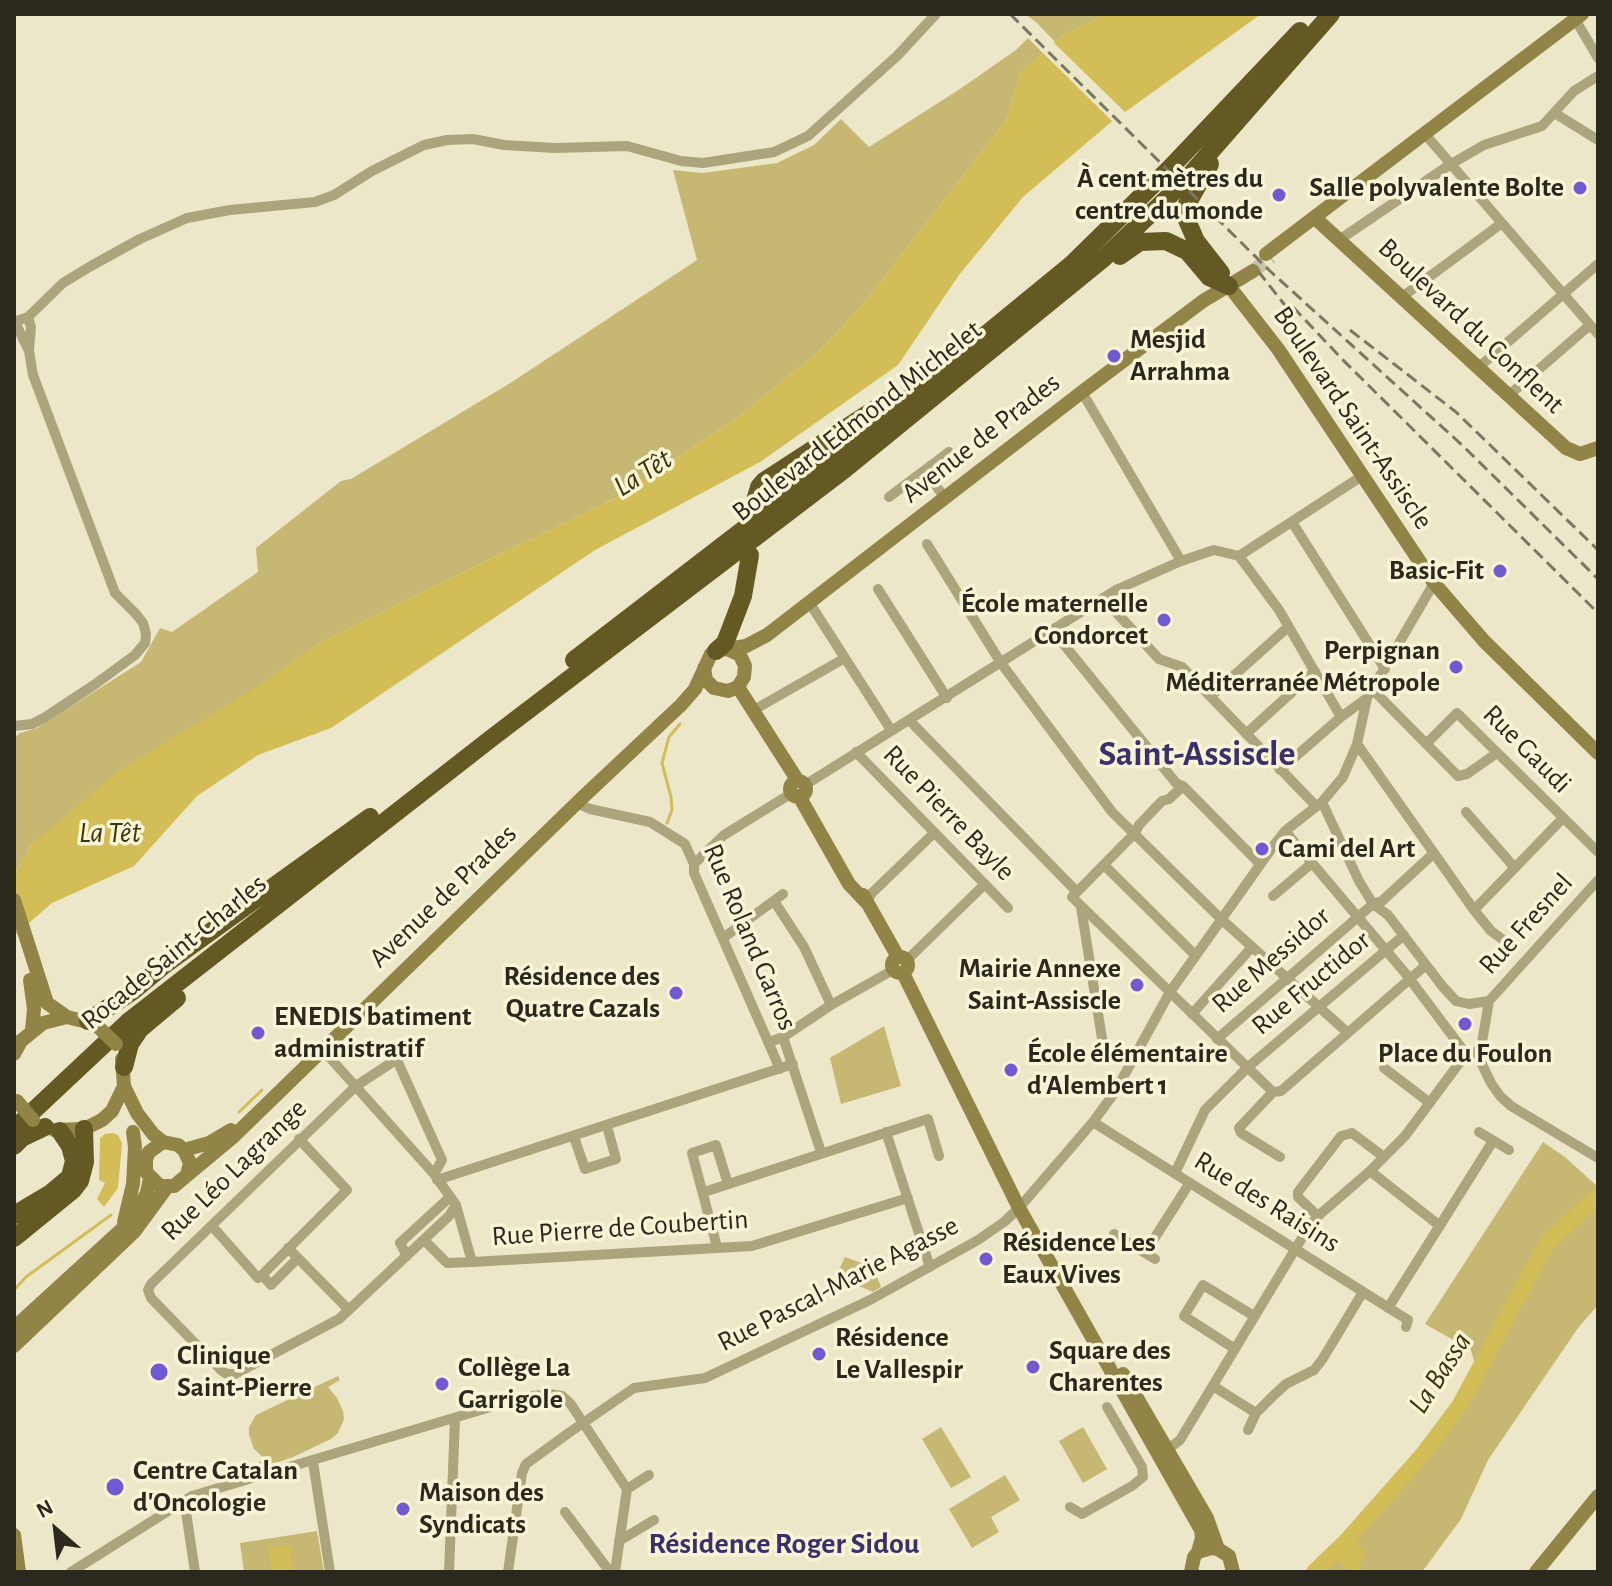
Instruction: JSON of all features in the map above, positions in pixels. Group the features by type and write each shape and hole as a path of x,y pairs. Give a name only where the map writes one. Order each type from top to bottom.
{"highway":[{"path":"752,511 759,487 764,481 884,411 1148,189 1315,14"},
{"name":"Boulevard Edmond Michelet","path":"374,822 845,469 1104,258 1184,182 1331,14"},
{"path":"1229,286 1190,230 1186,206 1236,123"},
{"path":"845,469 875,456 1140,242 1166,241 1175,245 1187,251 1209,277 1229,286"},
{"name":"Boulevard Edmond Michelet","path":"374,822 805,483 884,411"},
{"path":"722,650 739,608 750,555"},
{"path":"91,1022 163,966 374,822"},
{"path":"124,1067 130,1044 140,1029 374,822"},
{"name":"Rocade Saint-Charles","path":"14,1146 22,1138 30,1115 123,1014 374,822"},
{"name":"Rocade Saint-Charles","path":"14,1129 129,1021 374,822"},
{"path":"14,1215 60,1188 70,1177 74,1161 70,1146 30,1115"},
{"path":"14,1238 80,1181 85,1162 84,1129"}],"main road":[{"path":"1269,256 1578,16"},
{"name":"Boulevard du Conflent","path":"1321,216 1339,240 1573,453 1598,448"},
{"name":"Avenue de Prades","path":"722,650 746,646 767,635 1082,392 1229,286 1237,274 1251,269"},
{"name":"Boulevard Saint-Assiscle","path":"1229,286 1278,349 1458,615 1598,753"},
{"name":"Avenue de Prades","path":"745,666 767,635"},
{"path":"722,650 740,655 745,666 744,677 738,687 728,691 714,688 706,680 704,668 707,659 722,650"},
{"name":"Avenue de Prades","path":"186,1176 226,1144 681,705 695,689 704,668"},
{"path":"738,687 798,788 817,814 824,838 849,884 866,902 878,922 937,1028 940,1048 1019,1208 1078,1313 1207,1518 1218,1549"},
{"name":"Avenue de Prades","path":"681,705 714,688"},
{"path":"14,900 41,1006 32,1030"},
{"path":"14,926 41,1006 67,1017 91,1022 116,1044 124,1067 124,1086 112,1111 102,1120 84,1129 30,1115"},
{"path":"14,1054 32,1030 43,1023 67,1017"},
{"path":"124,1086 147,1127 163,1142 178,1145 184,1150 190,1163 186,1176 174,1186 167,1187 150,1178"},
{"path":"102,1120 118,1123 133,1132 149,1152"},
{"name":"Avenue de Prades","path":"184,1150 209,1143 242,1126"},
{"path":"123,1227 133,1184 133,1132"},
{"path":"14,1328 131,1221 140,1207 150,1178 145,1165 149,1152 163,1142"},
{"path":"14,1346 134,1232 167,1187"},
{"path":"1078,1313 1095,1327 1153,1424 1163,1452 1201,1530 1202,1538 1191,1563 1191,1572"},
{"path":"1536,1572 1598,1496"},
{"path":"16,1542 19,1572"},
{"path":"16,1542 28,1572"},
{"path":"1198,1552 1218,1549 1229,1556 1233,1572"}],"street":[{"path":"29,351 14,322 28,317 63,283 140,239 187,218 230,210 315,202 334,195 372,171 424,145 473,139 504,145 555,148 627,146 681,161 703,163 774,152 808,136 897,56 936,14"},
{"path":"1578,16 1598,58"},
{"path":"1339,240 1484,145 1534,130 1556,114 1574,91 1598,76"},
{"path":"1556,114 1598,140"},
{"path":"1424,133 1594,330 1508,396"},
{"path":"1402,297 1502,223"},
{"path":"1479,367 1598,264"},
{"path":"15,727 44,718 94,685 135,655 145,643 146,634 143,623 115,593 33,375 28,317"},
{"path":"1082,392 1181,561"},
{"path":"889,497 949,452"},
{"path":"925,471 945,498"},
{"path":"1239,556 1362,476"},
{"path":"1292,522 1385,669"},
{"path":"927,544 1001,663 1112,812 1220,918 1348,1033"},
{"path":"694,864 724,835 1103,598 1181,561 1214,550 1239,556 1288,627 1341,717"},
{"name":"Rue Pascal-Marie Agasse","path":"508,1572 522,1473 526,1464 582,1424 634,1388 705,1378 870,1300 995,1228 1019,1208 1093,1122 1134,1059 1170,992 1260,864 1285,831 1319,804 1343,777 1357,744 1370,694 1434,583"},
{"path":"878,589 947,698"},
{"path":"1103,598 1159,659 1182,667 1280,770 1319,804 1373,904 1388,915 1426,965 1281,1091 1273,1092 1240,1130 1280,1157"},
{"path":"809,602 891,730"},
{"path":"1211,696 1288,627"},
{"path":"1053,631 1162,768 1260,864"},
{"path":"752,711 845,658"},
{"path":"1246,734 1315,671"},
{"path":"1280,770 1370,694 1458,776 1467,774 1497,753"},
{"name":"Rue Gaudi","path":"1426,744 1457,713 1598,852"},
{"path":"909,720 1077,892"},
{"path":"1357,744 1474,910 1491,931 1529,958"},
{"name":"Rue Pierre Bayle","path":"856,752 1008,908"},
{"path":"1183,786 1169,799 1162,801 1072,897 1273,1092"},
{"name":"Rue Roland Garros","path":"577,803 590,809 650,822 685,844 694,864 694,873 780,1069"},
{"path":"1466,812 1515,868"},
{"path":"1474,910 1563,818"},
{"path":"1285,831 1471,1053 1500,1096 1511,1106 1598,1158"},
{"path":"866,902 934,833"},
{"name":"Rue Messidor","path":"1217,1039 1373,904 1382,901 1434,853"},
{"path":"1273,896 1311,864"},
{"path":"1104,865 1195,955"},
{"name":"Rue Fresnel","path":"1471,1053 1481,1048 1489,1001 1598,880"},
{"path":"770,1042 900,965 985,884"},
{"path":"723,938 778,898 831,1005"},
{"path":"1081,906 1104,1051 1123,1053 1134,1059"},
{"name":"Rue Fructidor","path":"1175,1173 1205,1110 1248,1067 1404,935"},
{"path":"1192,1014 1252,947"},
{"name":"Rue Fresnel","path":"1426,965 1456,1001 1469,1004 1489,1001"},
{"name":"Rue Roland Garros","path":"783,1037 821,1152"},
{"name":"Rue Léo Lagrange","path":"349,1310 339,1319 235,1374 227,1374 151,1298 148,1290 356,1086 423,1042"},
{"path":"323,1050 436,1177 453,1201 472,1262"},
{"path":"1163,1452 1180,1440 1294,1248 1318,1216 1405,1136 1471,1053"},
{"path":"397,1060 442,1160 436,1177"},
{"path":"436,1177 574,1137 793,1064"},
{"path":"1384,1068 1430,1103"},
{"path":"704,1192 928,1119 939,1156"},
{"name":"Rue des Raisins","path":"1093,1122 1408,1320 1406,1327"},
{"path":"574,1137 585,1169 616,1159 607,1126"},
{"path":"886,1132 930,1267"},
{"path":"1479,1132 1509,1150"},
{"path":"1318,1216 1298,1197 1298,1192 1341,1136 1352,1133 1384,1157"},
{"path":"212,1226 258,1278 347,1190 299,1139"},
{"path":"1388,1308 1493,1141"},
{"path":"717,1247 692,1153 716,1145 728,1184"},
{"path":"1370,1171 1440,1226"},
{"path":"1114,1234 1150,1256 1189,1184"},
{"name":"Rue Pierre de Coubertin","path":"424,1240 447,1263 752,1246 908,1198"},
{"path":"288,1248 349,1310 449,1216 453,1201"},
{"path":"407,1256 400,1243 453,1201"},
{"path":"262,1275 271,1285 297,1259"},
{"path":"1235,1349 1184,1316 1203,1285 1254,1316"},
{"path":"1248,1430 1256,1413 1286,1384 1314,1370 1363,1292"},
{"path":"1213,1386 1256,1413"},
{"path":"71,1572 181,1503 206,1491 313,1462 524,1397 550,1394 562,1396 570,1403 627,1489 612,1572"},
{"path":"1070,1507 1082,1514 1143,1477 1142,1467 1107,1407"},
{"path":"449,1572 455,1419"},
{"path":"313,1462 330,1572"},
{"path":"627,1489 649,1475"},
{"path":"181,1503 186,1512 195,1572"},
{"path":"565,1512 612,1572"},
{"path":"619,1541 654,1520"}],"shaded area":[{"path":"1025,14 1106,14 1055,42"},
{"path":"1028,38 1043,53 1020,73 1007,119 861,307 816,354 738,417 617,497 323,641 31,845 14,876 14,738 37,728 141,662 160,628 172,632 258,572 256,548 341,481 351,479 512,382 697,260 673,170 703,173 777,163 814,145 841,119 869,147 960,89"},
{"path":"884,1026 901,1086 841,1104 830,1058"},
{"path":"1543,1142 1598,1187 1598,1305 1578,1328 1488,1460 1461,1519 1422,1572 1319,1572 1425,1454 1460,1408 1478,1376 1471,1350 1425,1324"},
{"path":"845,1257 873,1267 881,1287 873,1292 836,1276"},
{"path":"338,1376 340,1380 328,1387 343,1411 344,1419 338,1433 293,1457 262,1468 259,1462 265,1459 254,1449 249,1435 249,1427 256,1415"},
{"path":"941,1427 971,1477 951,1488 922,1439"},
{"path":"1083,1427 1107,1469 1083,1483 1059,1441"},
{"path":"1005,1475 1020,1500 991,1517 999,1532 972,1548 949,1509"},
{"path":"317,1531 324,1572 244,1572 240,1543"}],"water":[{"name":"La Têt","path":"1106,14 1261,14 1110,123 1023,197 959,275 898,365 760,462 595,550 331,728 258,755 197,796 134,866 52,903 14,936 14,876 31,845 117,772 252,690 323,641 617,497 738,417 816,354 861,307 1007,119 1020,73 1063,35"},
{"path":"112,1133 118,1135 122,1143 118,1188 104,1207 97,1199 105,1183 99,1180 100,1138"},
{"path":"1349,1537 1366,1553 1358,1566 1367,1572 1351,1572 1330,1556"},
{"path":"290,1545 294,1572 272,1572 269,1548"}],"pier":[{"path":"1051,40 1128,115 1115,124 1040,50"}],"waterway":[{"path":"667,823 672,810 671,797 662,763 669,737 680,724"},
{"path":"239,1112 262,1090"},
{"name":"La Bassa","path":"1314,1572 1347,1540 1423,1454 1459,1406 1547,1243 1598,1196"},
{"path":"14,1290 26,1277 111,1215"}],"tunnel":[{"path":"1253,271 1271,257"}],"railway":[{"path":"1010,14 1270,271 1462,445 1598,579"},
{"path":"1258,271 1295,318"},
{"path":"1293,307 1598,613"},
{"path":"1350,330 1456,412 1598,550"}],"place":[{"name":"Salle polyvalente Bolte","path":"1580,188"},
{"name":"À cent mètres du centre du monde","path":"1279,195"},
{"name":"Mesjid Arrahma","path":"1114,356"},
{"name":"Basic-Fit","path":"1500,571"},
{"name":"École maternelle Condorcet","path":"1164,620"},
{"name":"Perpignan Méditerranée Métropole","path":"1456,667"},
{"name":"Cami del Art","path":"1262,849"},
{"name":"Mairie Annexe Saint-Assiscle","path":"1137,985"},
{"name":"Résidence des Quatre Cazals","path":"676,993"},
{"name":"Place du Foulon","path":"1465,1024"},
{"name":"ENEDIS batiment administratif","path":"258,1033"},
{"name":"École élémentaire d'Alembert 1","path":"1011,1070"},
{"name":"Résidence Les Eaux Vives","path":"986,1259"},
{"name":"Résidence Le Vallespir","path":"819,1354"},
{"name":"Square des Charentes","path":"1033,1367"},
{"name":"Clinique Saint-Pierre","path":"159,1372"},
{"name":"Collège La Garrigole","path":"442,1384"},
{"name":"Centre Catalan d'Oncologie","path":"115,1487"},
{"name":"Maison des Syndicats","path":"403,1509"}],"district":[{"name":"Saint-Assiscle","path":"1197,754"},
{"name":"Résidence Roger Sidou","path":"784,1544"}]}
